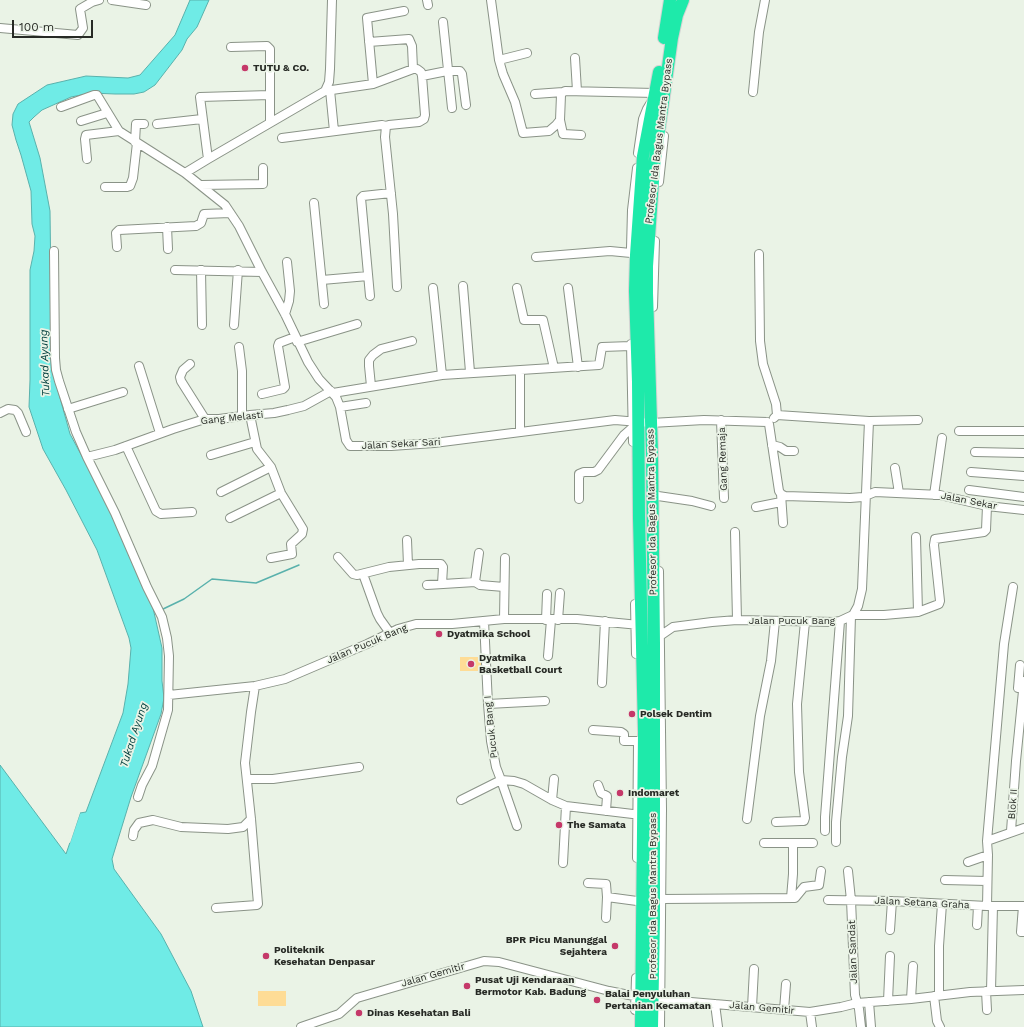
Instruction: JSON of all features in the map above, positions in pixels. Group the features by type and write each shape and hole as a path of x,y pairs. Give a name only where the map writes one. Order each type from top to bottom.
{"highway":[{"name":"Profesor Ida Bagus Mantra Bypass","path":"652,1027 656,1000 654,919 658,809 648,689 638,625 634,424 638,382 635,291 643,156 670,0"},
{"name":"Profesor Ida Bagus Mantra Bypass","path":"640,1027 638,997 643,906 639,814 656,568 654,423 646,293 647,266 654,166 672,38 677,15 683,0"},
{"path":"654,96 665,86"}],"street":[{"path":"0,28 78,35 83,28 80,9 92,2 100,0"},
{"path":"112,0 146,5"},
{"path":"332,0 328,90 334,131"},
{"path":"491,0 499,60 503,74 515,102 523,133 548,131 560,120"},
{"path":"753,92 759,32 765,0"},
{"path":"373,84 367,18 404,11"},
{"path":"443,22 452,108"},
{"path":"369,42 409,39 412,46 413,69"},
{"path":"231,48 269,47 270,122"},
{"path":"499,60 527,53"},
{"path":"575,58 577,91"},
{"path":"185,173 270,122 328,90 373,84 413,69 419,70 422,76 425,115 419,122 386,126 382,125 282,138"},
{"path":"422,76 458,70 462,74 466,105"},
{"path":"535,94 577,91 654,96 645,114 640,137 633,200 631,253 631,346 634,424 598,470 579,474 579,499"},
{"path":"563,92 561,99 560,120 563,134 581,135"},
{"name":"Jalan Sekar Sari","path":"61,107 96,95 119,131 185,173 201,185 230,213 240,226 262,272 285,314 296,340 313,371 332,392 340,407 346,440 350,446 434,443 616,420 634,424 721,420 767,422"},
{"path":"208,159 200,97 270,95"},
{"path":"81,121 107,114"},
{"path":"157,124 202,119"},
{"path":"105,187 130,186 136,143 136,124 144,124"},
{"path":"386,126 385,137 391,193 397,287"},
{"path":"87,159 86,135 119,131"},
{"path":"201,185 263,184 263,168"},
{"path":"370,296 361,198 363,196 391,193"},
{"path":"314,203 324,304"},
{"path":"117,247 117,231 196,226 201,223 204,214 230,213"},
{"path":"167,227 168,249"},
{"path":"54,251 56,370 68,409 87,457 120,522 156,607 162,617 167,638 169,656 168,710 152,766 140,789 138,797"},
{"path":"536,257 610,251 631,253"},
{"path":"759,254 760,341 763,364 776,404 776,415 774,419 767,422 769,424 781,498 783,523"},
{"path":"285,314 290,291 287,262"},
{"path":"175,270 238,270 262,272"},
{"path":"201,270 202,325"},
{"path":"234,325 238,270"},
{"path":"322,280 368,276"},
{"path":"463,286 470,372"},
{"path":"433,288 442,375"},
{"path":"517,288 524,320 543,320 554,368"},
{"path":"568,288 578,367"},
{"path":"262,394 283,389 285,387 278,346 279,343 358,324"},
{"path":"371,386 369,360 381,349 412,341"},
{"name":"Gang Melasti","path":"87,457 126,446 160,433 205,419 219,419 274,413 304,406 332,392 470,372 520,371 600,364 602,347 631,346"},
{"path":"239,347 246,415 257,449 271,467 281,493 302,526 303,531 292,544 292,554 271,558"},
{"path":"190,364 183,370 180,377 181,381 205,419"},
{"path":"139,366 160,433"},
{"path":"520,371 520,432"},
{"path":"68,409 123,392"},
{"path":"340,407 366,403"},
{"path":"0,413 8,409 15,410 18,413 26,432"},
{"path":"776,415 869,421 918,420"},
{"name":"Gang Remaja","path":"721,420 724,498"},
{"path":"836,842 836,822 848,716 852,616 858,606 862,589 869,421"},
{"path":"654,423 658,496 656,568 660,636 658,809 662,899 656,1000 660,1027"},
{"path":"959,431 1024,431"},
{"path":"934,495 942,438"},
{"path":"211,455 255,442"},
{"path":"772,445 779,446 786,451 794,452"},
{"path":"126,446 156,511 161,514 192,512"},
{"path":"975,452 1024,454"},
{"path":"221,492 271,467"},
{"path":"895,468 899,493"},
{"path":"971,472 1024,476"},
{"path":"969,490 1024,497"},
{"name":"Jalan Sekar","path":"756,507 785,496 850,498 863,497 875,492 945,496 987,506 1024,510"},
{"path":"230,518 281,493"},
{"path":"658,496 692,501 711,506"},
{"path":"852,616 918,612 937,605 940,601 934,545 935,539 984,532 986,530 987,506"},
{"path":"735,532 737,620"},
{"path":"916,537 918,612"},
{"path":"407,540 408,565"},
{"path":"475,582 479,553"},
{"path":"338,557 355,575 389,567 441,564 443,567 442,584"},
{"path":"504,619 505,558"},
{"path":"363,574 377,613 390,632"},
{"path":"427,585 475,582 480,585 504,587"},
{"path":"986,1010 989,991 990,906 987,881 988,855 986,841 1004,644 1013,587"},
{"path":"548,656 552,620 560,593"},
{"path":"547,594 552,620"},
{"name":"Jalan Pucuk Bang","path":"660,636 673,627 712,622 737,620 805,622 840,621 852,616"},
{"name":"Jalan Pucuk Bang","path":"169,695 256,686 284,678 367,644 390,632 416,624 452,624 504,619 577,619 638,625"},
{"name":"Pucuk Bang I","path":"484,621 491,741 496,767 517,826"},
{"path":"602,683 605,621"},
{"path":"747,819 760,716 771,661 775,621"},
{"path":"825,831 840,621"},
{"path":"776,822 804,821 805,818 800,772 797,704 805,622"},
{"path":"636,1027 638,997 637,901 639,814 638,625"},
{"path":"1020,665 1021,694"},
{"name":"Blok II","path":"1011,831 1021,694 1024,681"},
{"path":"216,908 258,904 245,763 251,712 256,686"},
{"path":"488,704 545,701"},
{"path":"593,730 621,732 624,734 624,741 638,741"},
{"path":"246,779 273,779 359,767"},
{"path":"552,800 554,779"},
{"path":"461,800 501,780 514,781 524,784 566,806 639,814"},
{"path":"598,785 601,793 607,796 606,811"},
{"path":"563,864 566,806"},
{"path":"133,836 136,826 139,823 153,820 181,827 228,829 244,827 251,819"},
{"path":"986,841 1011,831 1024,828"},
{"path":"764,843 813,843"},
{"path":"791,898 793,844"},
{"path":"968,862 988,855"},
{"path":"662,899 795,898 804,887 819,886 821,871"},
{"name":"Jalan Sandat","path":"848,871 851,900 855,995 861,1027"},
{"path":"946,880 987,881"},
{"path":"588,883 605,884 607,897 606,918"},
{"path":"607,897 637,901"},
{"name":"Jalan Setana Graha","path":"828,900 892,901 990,906"},
{"path":"890,930 892,901"},
{"path":"940,1027 937,1021 937,995 942,904"},
{"path":"976,924 978,906"},
{"path":"990,906 1023,906 1021,932 1024,932"},
{"path":"888,1001 890,956"},
{"name":"Jalan Gemitir","path":"301,1027 340,1014 357,998 484,961 499,962 638,997 656,1000 810,1012 841,1008 857,1008 869,1002 911,999 937,995 1024,990"},
{"path":"911,999 912,966"},
{"path":"752,1007 754,969"},
{"path":"784,1010 786,984"},
{"path":"869,1002 871,1027"},
{"path":"715,1004 718,1027"},
{"path":"810,1012 812,1027"}],"shaded area":[{"name":"Dyatmika Basketball Court","path":"460,657 481,657 481,671 460,671"},
{"path":"258,991 286,991 286,1006 258,1006"}],"water":[{"name":"Tukad Ayung","path":"190,0 209,0 197,27 187,39 182,50 155,85 144,92 134,94 91,93 71,97 42,110 29,122 40,158 50,211 52,369 70,434 107,503 153,608 162,648 162,681 164,698 161,714 131,797 112,859 114,869 161,934 191,991 203,1027 0,1027 0,765 66,854 80,813 86,812 123,713 128,684 131,648 129,638 97,550 43,449 29,407 30,270 35,236 32,224 31,191 12,125 13,114 18,104 47,85 86,76 128,78 140,75 175,35"}],"pier":[{"path":"78,812 80,813 70,843 68,842"}],"waterway":[{"path":"161,610 184,599 212,579 256,583 299,565"}],"place":[{"name":"TUTU & CO.","path":"245,68"},
{"name":"Dyatmika School","path":"439,634"},
{"name":"Dyatmika Basketball Court","path":"471,664"},
{"name":"Polsek Dentim","path":"632,714"},
{"name":"Indomaret","path":"620,793"},
{"name":"The Samata","path":"559,825"},
{"name":"BPR Picu Manunggal Sejahtera","path":"615,946"},
{"name":"Politeknik Kesehatan Denpasar","path":"266,956"},
{"name":"Pusat Uji Kendaraan Bermotor Kab. Badung","path":"467,986"},
{"name":"Balai Penyuluhan Pertanian Kecamatan","path":"597,1000"},
{"name":"Dinas Kesehatan Bali","path":"359,1013"}]}
